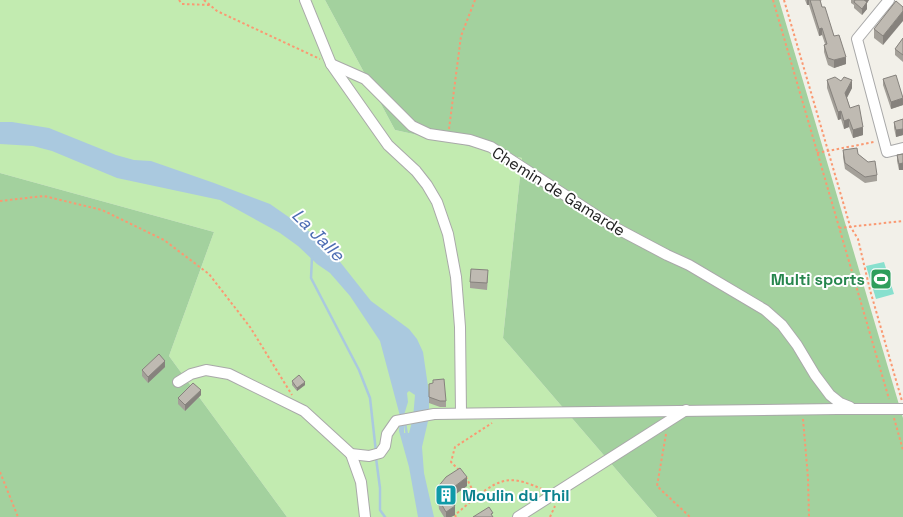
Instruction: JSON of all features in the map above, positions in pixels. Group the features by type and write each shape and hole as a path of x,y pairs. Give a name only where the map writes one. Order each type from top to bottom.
{"street":[{"path":"305,0 331,64 374,127 388,145 428,185 437,202 448,234 456,277 460,327 461,413"},
{"path":"889,0 857,40 887,152 903,148"},
{"name":"Chemin de Gamarde","path":"331,64 365,79 412,126 429,134 470,140 491,147 614,227 689,265 765,310 782,325 830,395 840,403 859,410"},
{"path":"178,382 191,374 206,370 229,374 304,411 351,454 361,482 365,517"},
{"path":"351,454 369,456 380,452 385,446 387,434 396,421 434,414 903,408"},
{"path":"518,517 686,410"}],"path":[{"path":"179,0 182,4 210,4"},
{"path":"204,0 217,11 331,64"},
{"path":"448,137 461,36 475,0"},
{"path":"773,0 903,450"},
{"path":"784,0 850,226 858,239 870,290 903,408"},
{"path":"817,153 884,140"},
{"path":"0,201 44,196 102,210 164,240 209,274 250,328 294,397"},
{"path":"838,228 903,221"},
{"path":"802,409 808,478 809,517"},
{"path":"476,497 467,478 452,462 453,455 455,447 494,421"},
{"path":"668,422 657,486 690,517"},
{"path":"0,472 18,517"},
{"path":"456,517 455,515 459,511 487,488 503,480 520,480 554,494 556,503 550,517"}],"green space":[{"path":"0,0 325,0 395,130 522,158 503,338 657,517 287,517 169,356 214,232 0,173"},
{"path":"325,0 779,0 903,418 903,517 657,517 503,338 522,158 395,130"},
{"path":"0,173 214,232 169,356 287,517 0,517"}],"shaded area":[{"path":"0,122 49,128 116,155 134,160 151,161 270,204 316,236 333,253 371,301 409,329 417,339 423,352 429,393 429,417 422,447 424,473 434,517 418,517 409,467 399,431 400,416 380,341 350,296 330,273 280,233 220,200 117,178 52,151 33,146 0,144","holes":["409,391 415,395 413,418 409,433 404,433 404,415 408,402 407,393"]},
{"path":"884,262 894,294 876,299 866,266"}],"building":[{"path":"810,0 820,0 822,7 825,7 834,36 839,35 846,57 834,60 828,58 824,45 827,44 822,28 819,29"},
{"path":"855,0 867,2 862,9 854,2"},
{"path":"896,1 903,7 903,11 883,36 874,29"},
{"path":"903,38 903,55 895,49"},
{"path":"896,75 903,98 891,102 883,79"},
{"path":"835,77 841,81 844,77 852,80 845,93 850,108 859,105 863,127 853,130 849,119 844,121 841,111 838,112 827,80"},
{"path":"903,119 903,129 896,130 894,122"},
{"path":"857,148 858,154 868,162 875,161 877,175 865,177 845,163 843,150"},
{"path":"903,154 903,163 899,164 897,155"},
{"path":"471,269 488,270 487,283 470,282"},
{"path":"159,354 165,361 148,377 142,370"},
{"path":"299,375 305,382 297,388 292,381"},
{"path":"444,379 446,401 429,397 429,384 433,383 433,380"},
{"path":"193,383 201,390 185,405 178,398"},
{"path":"460,468 467,477 446,493 455,506 446,512 439,500 437,488 446,477"},
{"path":"489,507 493,517 473,517"}],"waterway":[{"path":"312,257 311,278 359,370 370,398 376,452"},
{"name":"La Jalle","path":"405,423 407,435"},
{"path":"376,458 380,488 380,510 385,517"}],"place":[{"name":"Multi sports","path":"881,279"},
{"name":"Moulin du Thil","path":"446,495"}]}
